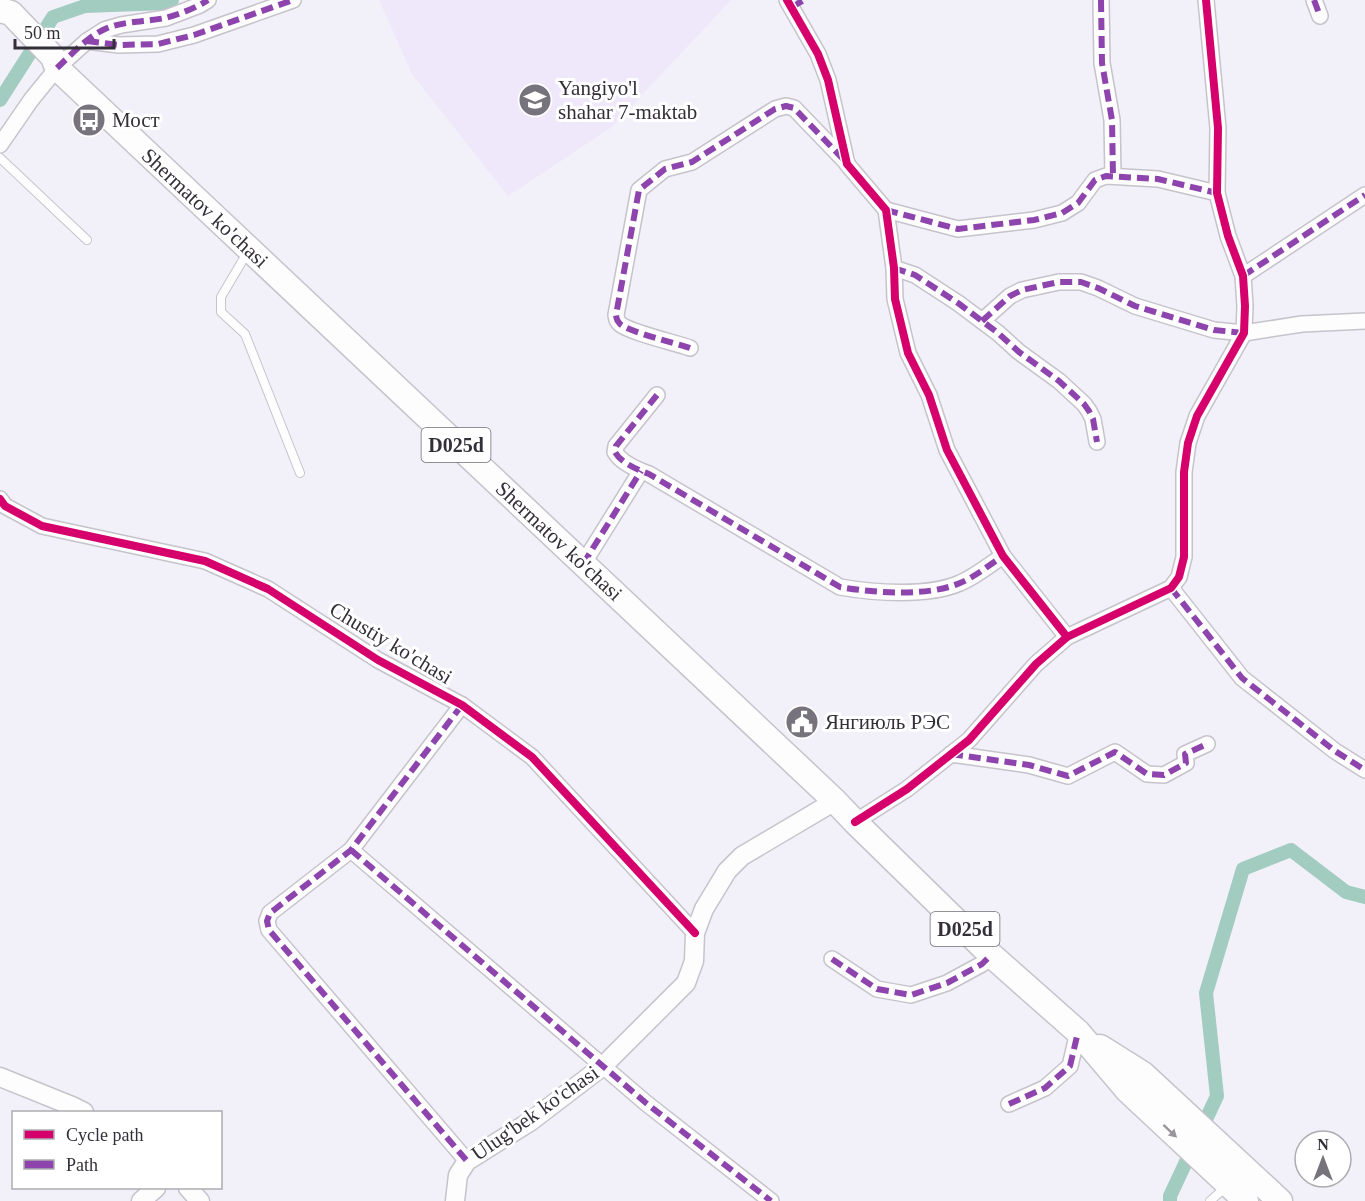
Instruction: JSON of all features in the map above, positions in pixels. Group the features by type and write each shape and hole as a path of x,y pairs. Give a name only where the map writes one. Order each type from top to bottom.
{"main road":[{"name":"D025d","path":"3,14 51,63"},
{"name":"Shermatov ko'chasi","path":"51,63 835,801 991,955 1135,1083 1225,1184"},
{"name":"D025d","path":"1225,1184 1246,1201"},
{"name":"D025d","path":"1225,1184 1280,1201"}],"street":[{"path":"0,145 51,63 104,30 166,18 208,0"},
{"path":"87,41 119,45 158,44 194,35 293,0"},
{"path":"1101,0 1102,63 1112,120 1113,176"},
{"path":"855,822 907,789 969,740 1036,664 1067,638 1171,588 1179,577 1184,557 1184,472 1188,443 1197,416 1244,333 1245,306 1242,276 1228,236 1217,193 1218,128 1206,0"},
{"path":"1314,0 1320,16"},
{"path":"794,2 828,80 847,164"},
{"path":"690,348 639,333 621,326 616,320 639,190 665,169 692,162 775,109 786,105 794,108 847,164 886,210 894,268 895,299 908,353 929,395 947,450 1003,556 1067,638"},
{"path":"886,210 958,229 1034,220 1062,213 1078,202 1095,180 1106,176 1158,179 1217,193"},
{"path":"1242,276 1365,195"},
{"path":"894,268 915,275 958,303 1059,381 1089,411 1093,419 1097,442"},
{"path":"982,321 1010,296 1022,290 1059,282 1081,282 1135,306 1214,330 1244,333 1302,324 1365,321"},
{"path":"657,395 615,449 619,458 650,474 840,587 888,592 947,588 962,583 1003,556"},
{"path":"583,564 641,471"},
{"name":"Chustiy ko'chasi","path":"0,499 5,506 42,526 205,561 237,575 268,589 378,660 462,705 532,757 695,933"},
{"path":"1171,588 1242,678 1335,751 1365,770"},
{"path":"462,705 351,850 270,913 267,921 269,930 467,1161"},
{"path":"951,754 1029,765 1068,776 1115,752 1148,774 1164,775 1186,763 1185,754 1207,744"},
{"name":"Ulug'bek ko'chasi","path":"455,1201 458,1175 467,1161 531,1122 603,1066 686,983 694,961 695,933 704,909 727,870 742,856 835,801"},
{"path":"351,850 603,1066 771,1201"},
{"path":"832,959 877,989 911,995 947,983 982,964 991,955"},
{"path":"1009,1104 1045,1088 1070,1066 1078,1032"},
{"path":"0,1077 81,1111"},
{"path":"141,1201 155,1189"},
{"path":"189,1189 200,1201"}],"lane":[{"path":"0,158 87,240"},
{"path":"249,249 221,297 221,312 244,334 300,473"}],"shaded area":[{"name":"Yangiyo'l shahar 7-maktab","path":"379,0 731,0 612,127 508,196 412,74"}],"waterway":[{"path":"0,100 53,17 85,6 166,3 172,0"},
{"path":"1170,1201 1170,1196 1217,1096 1206,993 1243,869 1291,850 1346,892 1365,897"}],"marked path":[{"path":"57,68 98,32 119,24 171,16 208,0"},
{"path":"87,41 119,45 158,44 194,35 293,0"},
{"path":"792,7 804,0"},
{"path":"1101,0 1102,63 1112,120 1113,176"},
{"path":"1314,0 1320,16"},
{"path":"690,348 625,327 617,320 616,315 639,190 665,169 692,162 775,109 786,106 794,108 845,161"},
{"path":"886,210 958,229 1034,220 1062,213 1078,203 1095,180 1106,176 1158,179 1217,193"},
{"path":"1243,276 1365,195"},
{"path":"894,268 915,275 958,303 1059,381 1089,411 1093,419 1097,442"},
{"path":"982,321 1010,296 1022,290 1059,282 1081,282 1135,306 1214,330 1244,333"},
{"path":"657,395 616,446 615,452 621,460 649,474 840,587 884,592 933,590 966,580 1003,556"},
{"path":"583,564 641,471"},
{"path":"1171,588 1242,678 1335,751 1365,770"},
{"path":"462,705 351,850 270,913 267,921 269,930 467,1161"},
{"path":"951,754 1029,765 1068,776 1115,752 1147,774 1164,775 1186,763 1185,754 1207,744"},
{"path":"351,850 646,1103 771,1201"},
{"path":"832,959 877,989 911,995 947,983 982,964 991,955"},
{"path":"1009,1104 1045,1088 1070,1066 1078,1032"}],"cycle path":[{"path":"787,0 818,54 828,80 847,164 886,210 894,268 895,299 908,353 929,395 947,450 1003,556 1067,637"},
{"path":"855,822 907,789 969,740 1036,664 1067,637 1171,588 1179,577 1184,557 1184,472 1188,443 1197,416 1244,333 1243,276 1228,236 1217,193 1218,128 1206,0"},
{"path":"0,499 5,506 42,526 205,561 268,589 378,660 462,705 532,757 695,933"}],"place":[{"name":"Yangiyo'l shahar 7-maktab","path":"535,100"},
{"name":"Мост","path":"89,120"},
{"name":"Янгиюль РЭС","path":"802,722"}]}
